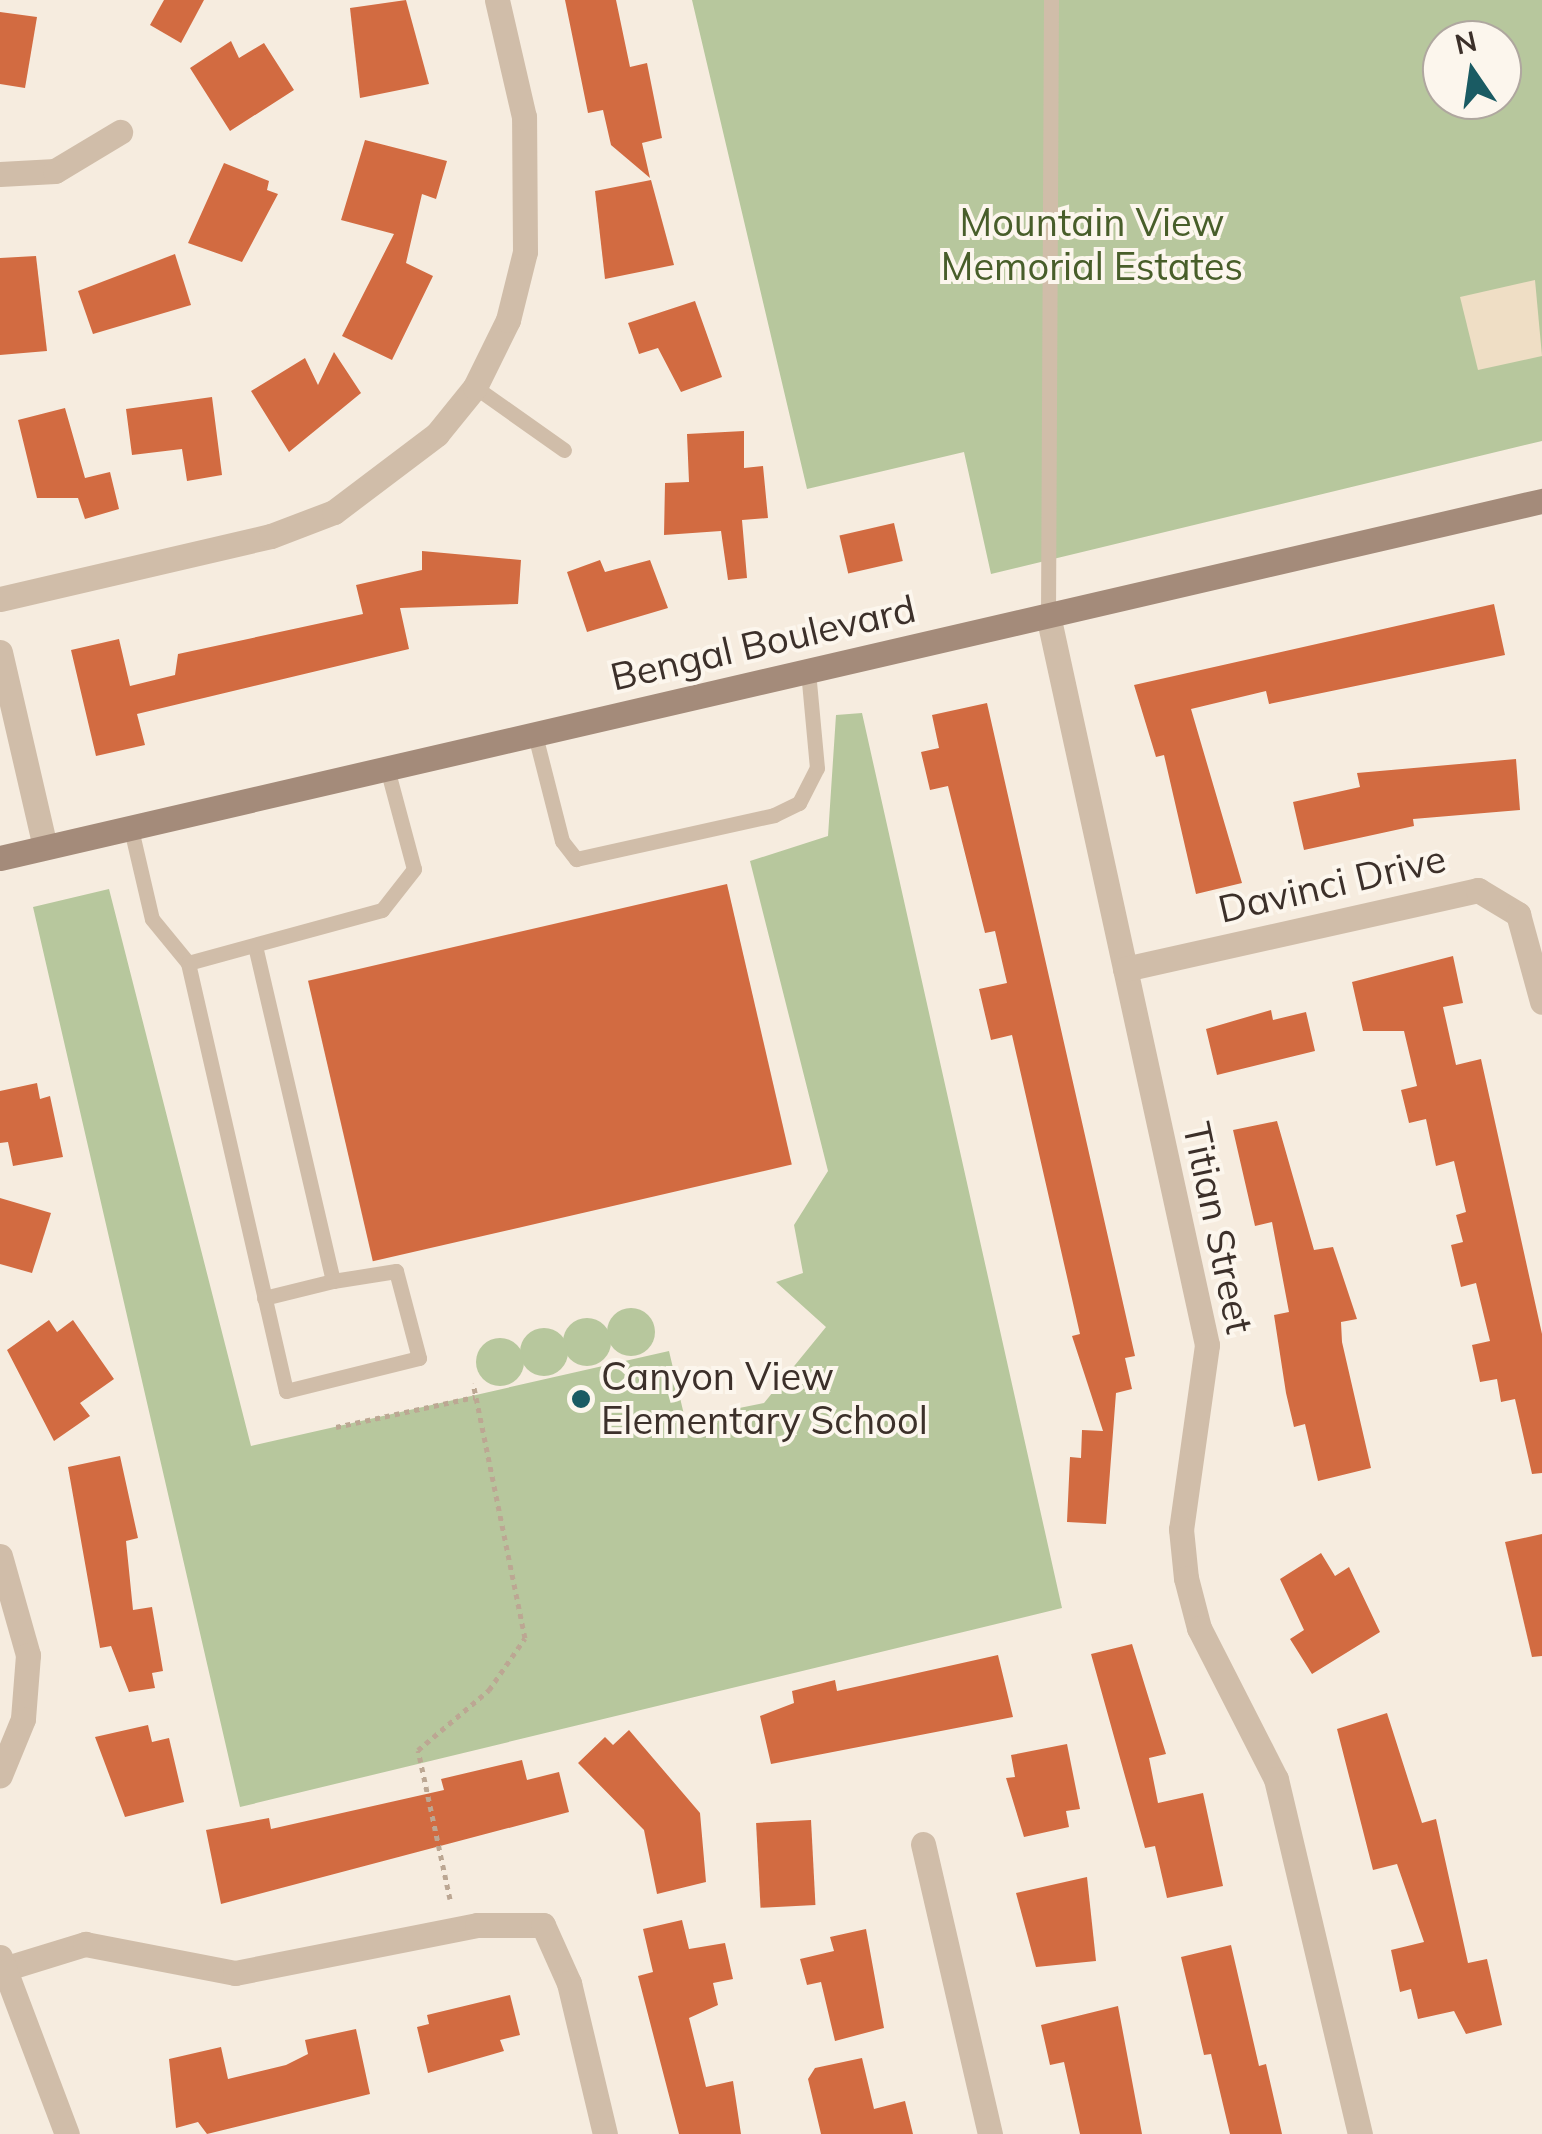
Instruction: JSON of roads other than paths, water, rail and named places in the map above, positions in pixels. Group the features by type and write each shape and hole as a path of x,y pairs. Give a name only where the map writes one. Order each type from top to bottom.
{"main road":[{"name":"Bengal Boulevard","path":"0,858 1542,501"}],"street":[{"path":"0,599 271,536 334,512 390,477 475,387 508,320 531,184 498,0"},
{"path":"0,174 56,171 120,132"},
{"name":"Titian Street","path":"1048,615 1207,1345 1181,1530 1186,1578 1199,1628 1276,1779 1360,2134"},
{"path":"0,652 46,847"},
{"name":"Davinci Drive","path":"1125,969 1478,890 1518,914 1542,1002"},
{"path":"0,1556 28,1655 22,1718 0,1776"},
{"path":"923,1844 990,2134"},
{"path":"67,2134 4,1962 84,1944 236,1973 476,1924 543,1925 568,1983 604,2134"}],"lane":[{"path":"1048,615 1051,0"},
{"path":"475,387 564,450"},
{"path":"536,735 562,841 576,859 718,829 785,811 810,789 817,736 808,671"},
{"path":"188,963 256,951 382,910 414,869 387,768"},
{"path":"130,829 152,919 188,963 264,1298 286,1391 419,1358 396,1272 333,1281 264,1298"},
{"path":"256,951 333,1281"}],"place":[{"name":"Canyon View Elementary School","path":"581,1399"}],"park label":[{"name":"Mountain View Memorial Estates","path":"1092,245"}]}
